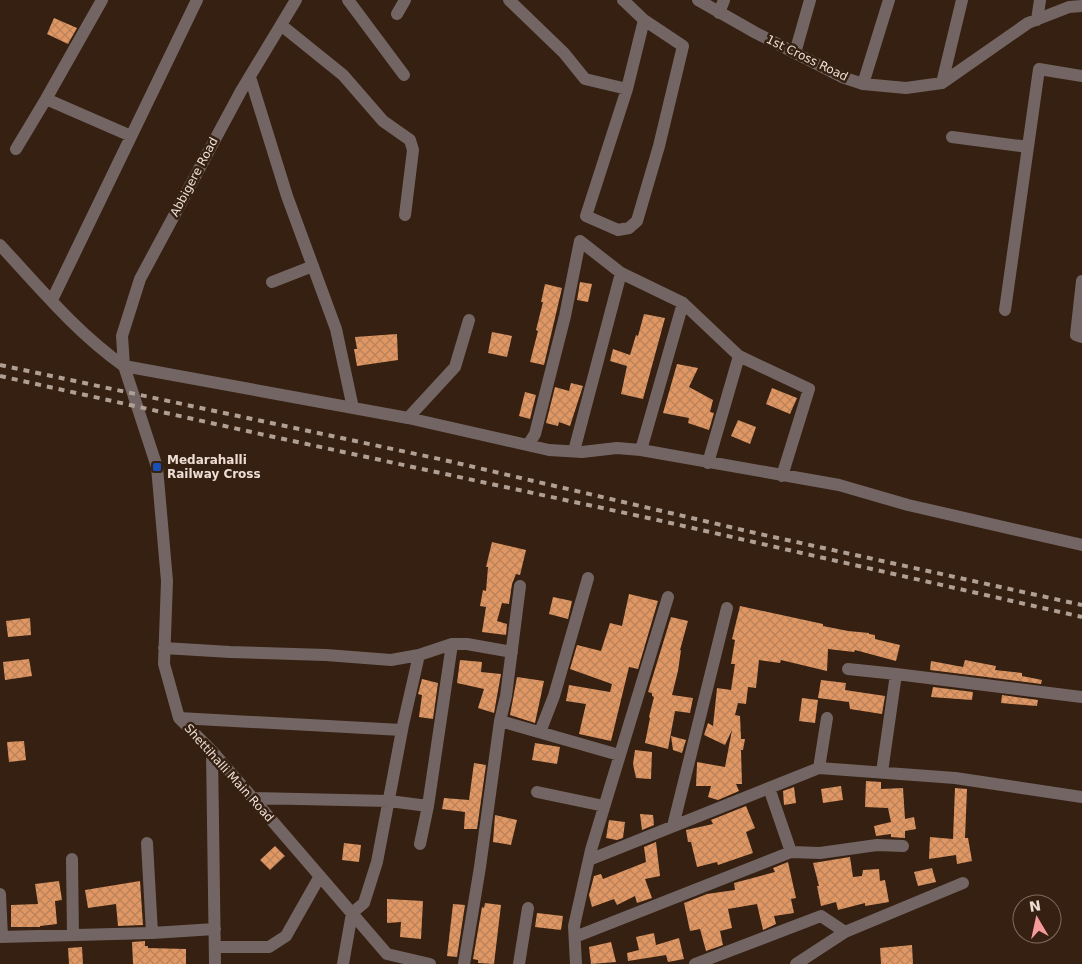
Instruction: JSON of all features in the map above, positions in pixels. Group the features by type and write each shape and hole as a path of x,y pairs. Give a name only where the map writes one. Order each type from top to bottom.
{"street":[{"path":"16,149 102,0"},
{"path":"52,300 197,0"},
{"name":"Abbigere Road","path":"124,366 122,336 140,279 250,77 296,0"},
{"path":"348,0 404,75"},
{"path":"397,14 404,0"},
{"path":"509,0 564,54 585,79 627,89"},
{"path":"623,0 644,20 684,46 659,146 637,221 629,228 618,230 586,216 627,89 644,20"},
{"name":"1st Cross Road","path":"698,0 756,33 842,77 863,84 906,88 942,83 1028,23 1069,7 1082,6"},
{"path":"720,12 724,0"},
{"path":"795,53 810,0"},
{"path":"863,84 889,0"},
{"path":"942,83 962,0"},
{"path":"1037,20 1040,0"},
{"path":"281,25 343,76 383,121 410,140 413,150 405,215"},
{"path":"1005,310 1039,69 1082,76"},
{"path":"250,77 287,196 336,329 353,408"},
{"path":"46,99 131,136"},
{"path":"952,137 1028,147"},
{"path":"528,445 535,434 565,316 580,241 621,273 683,303 738,356 809,389 782,476"},
{"path":"0,245 104,352 124,366 408,418 549,450 574,451 617,448 641,450 839,485 908,505 1082,545"},
{"path":"272,282 313,266"},
{"path":"574,451 621,273"},
{"path":"1082,281 1076,335 1082,337"},
{"path":"641,450 683,303"},
{"path":"408,418 455,368 469,320"},
{"path":"708,463 738,356"},
{"name":"Shettihalli Main Road","path":"124,366 157,467 167,581 164,664 179,718 212,751 387,954 430,964"},
{"path":"540,732 554,696 588,578"},
{"path":"464,964 512,652 520,586"},
{"path":"576,964 574,926 589,860 668,597"},
{"path":"673,826 727,608"},
{"path":"164,648 326,655 391,660 419,655 452,644 467,644 512,652"},
{"path":"420,844 428,806 452,644"},
{"path":"343,964 352,913 364,903 377,862 402,730 419,655"},
{"path":"848,669 1082,697"},
{"path":"882,772 896,674"},
{"path":"179,718 402,730"},
{"path":"819,768 827,718"},
{"path":"500,721 619,755"},
{"path":"212,751 215,964"},
{"path":"589,860 819,768 954,778 1082,797"},
{"path":"769,788 791,852"},
{"path":"537,792 604,806"},
{"path":"253,798 389,802 428,806"},
{"path":"147,843 152,933"},
{"path":"575,937 791,852 820,853 876,846 903,846"},
{"path":"72,859 73,935"},
{"path":"215,947 269,947 286,936 320,876"},
{"path":"796,964 845,932 964,883"},
{"path":"0,894 1,937 152,933 215,929"},
{"path":"519,964 528,908"},
{"path":"695,964 821,916 845,932"}],"building":[{"path":"54,18 77,28 68,44 47,34"},
{"path":"580,282 592,284 588,302 577,300"},
{"path":"545,284 562,288 544,365 530,362 538,331 536,330"},
{"path":"644,314 665,318 643,399 621,394 627,366 610,361 613,349 630,355"},
{"path":"492,332 512,336 507,357 488,353"},
{"path":"397,334 398,360 357,366 354,349 357,349 355,337"},
{"path":"677,364 698,368 689,387 713,400 710,412 714,413 709,430 688,423 689,418 663,413"},
{"path":"571,383 583,386 570,426 559,422 558,426 546,423 555,387 569,391"},
{"path":"772,388 797,398 790,414 766,404"},
{"path":"525,392 536,395 530,419 519,416"},
{"path":"738,420 756,427 750,444 731,436"},
{"path":"492,542 526,550 520,575 516,574 512,584 509,604 502,603 497,621 507,624 506,635 482,632 486,607 480,606 483,590 486,591 488,567 486,567"},
{"path":"629,594 658,601 638,669 629,667 611,741 579,734 586,704 566,701 569,685 610,692 612,684 570,669 577,645 601,651 610,623 622,626"},
{"path":"553,597 572,601 568,619 549,614"},
{"path":"740,606 823,624 823,626 869,633 875,635 875,639 900,645 896,661 855,650 854,652 828,649 827,671 781,660 780,663 759,660 756,688 748,687 746,704 738,703 735,715 740,716 741,739 745,739 743,750 741,750 742,784 736,784 739,791 718,800 708,797 711,786 696,786 697,762 725,767 732,730 725,745 704,735 708,723 713,726 717,688 731,690 735,664 731,664 735,640 732,639"},
{"path":"671,617 688,621 680,650 678,671 672,695 693,698 690,713 675,711 668,749 645,743 654,697 652,693 648,692"},
{"path":"30,618 31,635 8,637 6,621"},
{"path":"29,659 32,676 5,680 3,662"},
{"path":"460,660 482,662 481,672 501,674 494,713 478,708 484,689 457,683"},
{"path":"965,660 996,666 995,670 1022,673 1022,676 1042,680 1041,684 930,670 931,661 963,667"},
{"path":"517,677 544,681 535,723 510,715"},
{"path":"422,679 438,683 433,719 419,717 422,695 418,694"},
{"path":"821,680 846,683 845,690 885,696 882,714 850,709 849,702 818,698"},
{"path":"933,687 973,692 972,700 931,697"},
{"path":"1002,695 1038,700 1037,706 1001,703"},
{"path":"802,698 818,700 815,723 799,721"},
{"path":"671,736 686,740 682,753 673,750"},
{"path":"24,741 26,760 9,762 7,742"},
{"path":"535,743 560,747 557,764 532,760"},
{"path":"635,750 652,752 651,779 636,778 633,764"},
{"path":"474,763 486,765 477,829 464,829 465,812 442,809 444,798 469,800"},
{"path":"866,781 881,782 881,789 903,788 905,819 914,817 916,829 905,831 905,838 891,837 891,834 876,836 874,826 891,822 888,808 865,807"},
{"path":"841,786 843,800 823,803 821,789"},
{"path":"794,787 796,803 784,805 783,791"},
{"path":"955,788 967,789 965,838 968,838 972,861 957,864 956,855 929,859 930,837 953,839"},
{"path":"746,806 755,828 746,832 753,853 718,865 717,862 697,867 691,842 688,842 686,830 713,824 711,820"},
{"path":"640,814 653,815 654,825 642,830"},
{"path":"495,815 517,820 511,845 493,842"},
{"path":"609,820 625,822 623,838 617,840 606,838"},
{"path":"656,842 660,876 645,879 652,898 637,903 635,896 617,905 614,899 592,907 589,895 594,876 601,874 603,879 646,862 644,847"},
{"path":"344,843 361,845 359,862 342,860"},
{"path":"275,846 285,856 270,870 260,860"},
{"path":"850,857 853,877 862,876 863,870 879,869 880,881 885,880 889,902 865,906 865,903 838,910 836,902 821,906 817,886 819,886 813,863"},
{"path":"788,862 796,898 791,899 794,913 774,916 776,924 763,930 757,904 728,909 732,928 720,931 723,945 706,951 700,929 690,931 684,903 707,894 735,890 734,883 775,872 773,868"},
{"path":"932,868 936,882 918,886 914,872"},
{"path":"59,881 62,900 55,901 57,924 40,927 11,927 11,905 38,904 35,884"},
{"path":"140,881 143,925 118,926 116,904 88,908 85,890"},
{"path":"387,899 423,901 421,939 400,937 401,922 387,923"},
{"path":"485,903 501,905 494,964 478,963 478,960 473,959 482,907 484,908"},
{"path":"453,904 465,905 457,957 447,956"},
{"path":"537,913 563,916 561,930 535,927"},
{"path":"654,933 656,945 679,938 684,959 668,962 666,955 628,961 627,953 639,950 636,937"},
{"path":"145,941 145,946 148,946 148,948 186,949 186,964 133,964 132,942"},
{"path":"611,942 616,962 591,964 589,947"},
{"path":"912,945 913,964 881,964 880,948"},
{"path":"82,947 83,964 69,964 68,948"}],"railway":[{"path":"0,365 444,460 760,534 1082,605"},
{"path":"0,376 653,519 1082,617"}],"place":[{"name":"Medarahalli Railway Cross","path":"157,467"}]}
